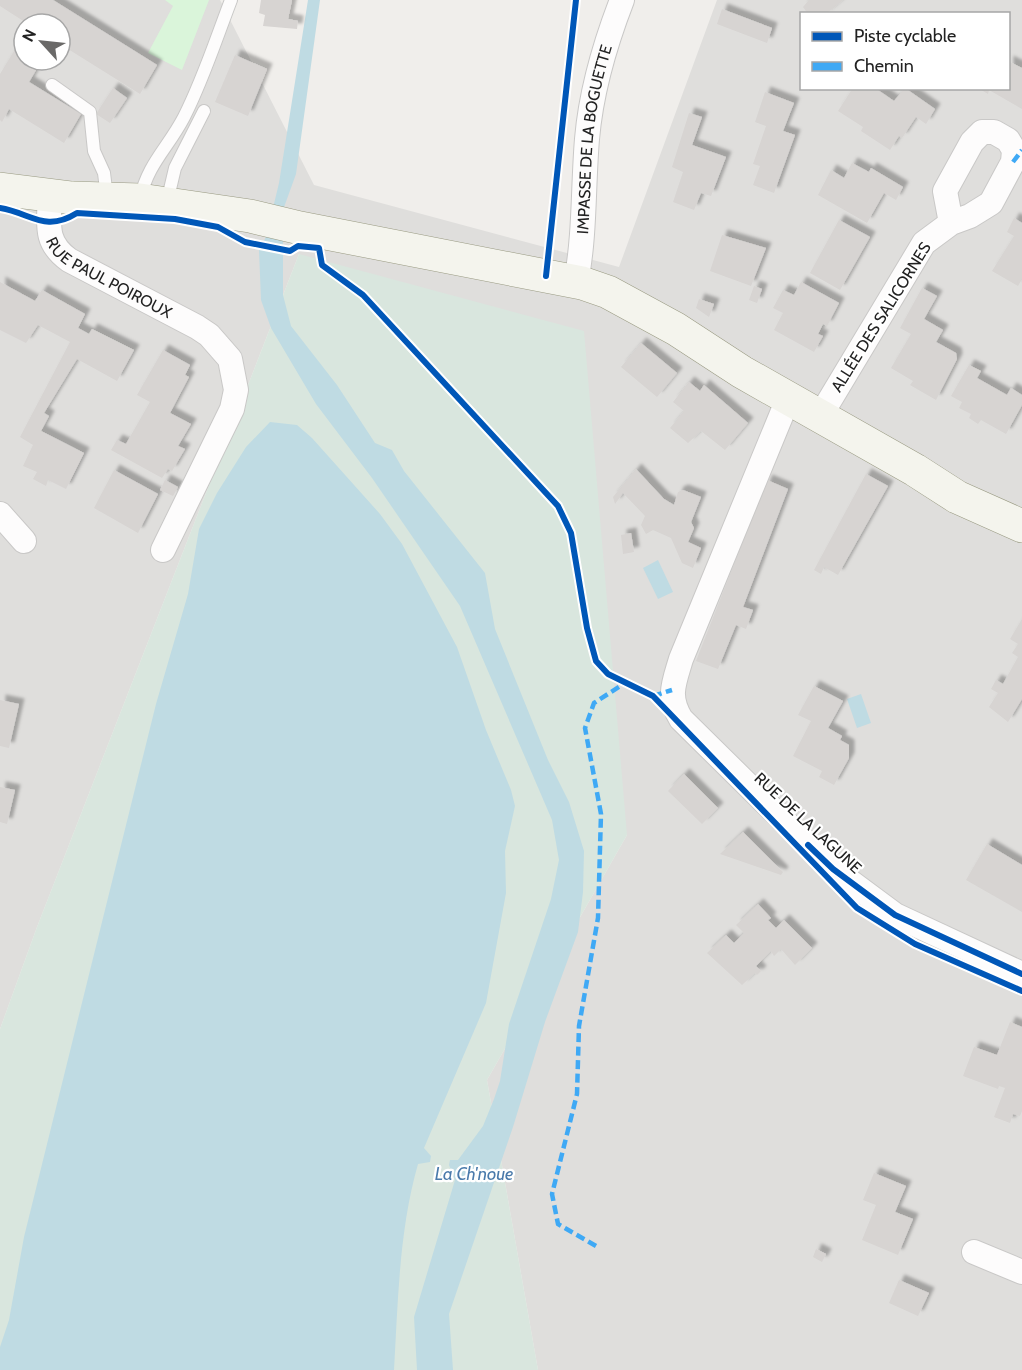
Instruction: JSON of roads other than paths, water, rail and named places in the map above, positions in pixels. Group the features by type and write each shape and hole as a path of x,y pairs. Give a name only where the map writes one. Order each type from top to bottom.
{"main road":[{"path":"0,189 50,196 153,201 250,216 300,228 576,282 608,292 657,319 819,418 915,470 957,497 1022,526"}],"street":[{"name":"IMPASSE DE LA BOGUETTE","path":"576,282 581,257 588,136 606,40 622,0"},
{"name":"RUE PAUL POIROUX","path":"50,196 51,241 56,250 69,260 209,335 230,359 235,373 236,390 232,409 163,550"},
{"name":"ALLÉE DES SALICORNES","path":"819,418 924,243 951,223"},
{"name":"RUE DE LA LAGUNE","path":"788,399 681,659 672,690 673,706 681,719 833,869 895,915 1022,974"},
{"path":"0,514 24,541"},
{"path":"974,1252 1022,1272"}],"lane":[{"path":"153,201 149,169 170,142 184,117 231,0"},
{"path":"52,85 90,112 94,151 104,173 107,199"},
{"path":"153,201 175,168 204,111"}],"water":[{"name":"La Ch'noue","path":"308,0 320,0 296,174 283,210 283,295 291,326 337,385 375,443 392,450 404,471 485,573 495,629 548,760 569,802 584,851 583,892 578,932 545,1022 513,1127 449,1314 453,1370 417,1370 414,1317 455,1180 449,1165 450,1160 458,1160 483,1126 494,1099 500,1081 509,1024 551,899 559,860 552,820 460,606 372,478 316,404 271,328 261,300 259,250 266,237 279,183"},
{"path":"270,422 297,425 312,438 380,514 402,544 457,647 515,806 505,851 506,893 486,1003 424,1148 431,1156 430,1162 418,1164 412,1189 400,1266 394,1370 0,1370 0,1347 9,1320 24,1237 156,704 188,594 199,529 217,493 246,447"},
{"path":"658,560 673,592 658,599 643,568"},
{"path":"861,694 871,723 857,728 847,699"}]}
